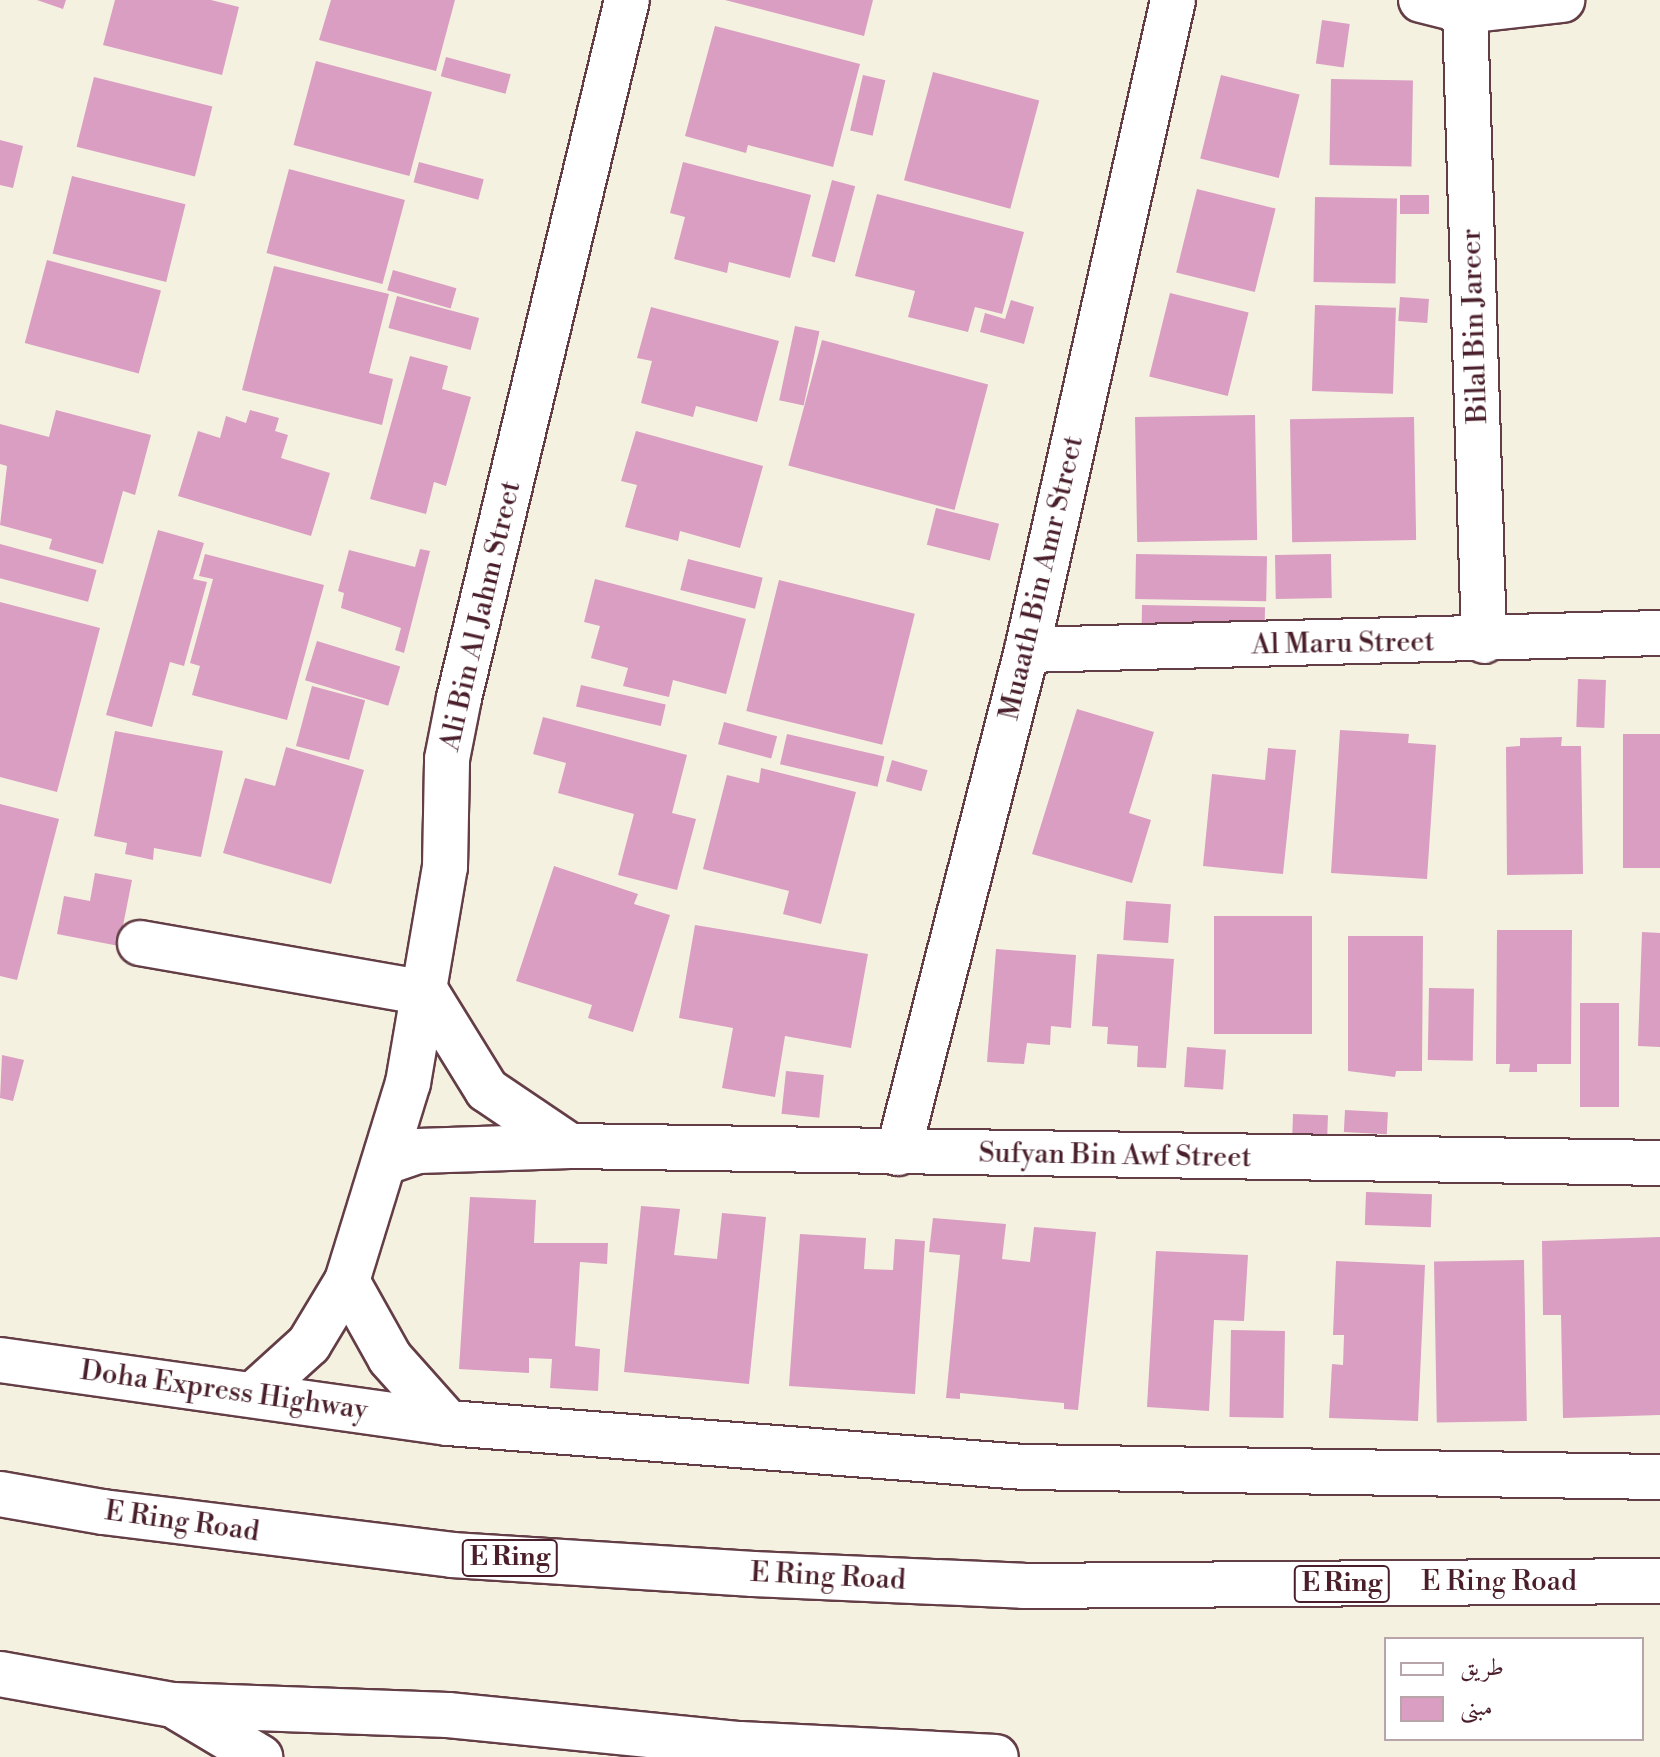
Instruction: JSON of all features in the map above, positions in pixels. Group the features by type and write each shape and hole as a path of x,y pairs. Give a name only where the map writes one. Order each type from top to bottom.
{"main road":[{"name":"Ali Bin Al Jahm Street","path":"255,1393 309,1344 347,1281 386,1162 427,993 445,867 447,759 459,698 627,0"},
{"name":"Muaath Bin Amr Street","path":"898,1153 1027,650 1173,0"},
{"path":"1421,0 1465,11 1562,0"},
{"name":"Bilal Bin Jareer","path":"1465,11 1484,641"},
{"name":"Al Maru Street","path":"1027,650 1484,641 1660,633"},
{"path":"140,943 427,993 487,1090 570,1146"},
{"name":"Sufyan Bin Awf Street","path":"386,1162 418,1151 570,1146 1660,1163"},
{"path":"347,1281 390,1358 448,1423"},
{"name":"Doha Express Highway","path":"0,1360 255,1393 448,1423 1024,1467 1660,1477"},
{"name":"E Ring Road","path":"0,1494 118,1514 452,1555 753,1574 1023,1586 1660,1581"},
{"path":"0,1674 173,1705 448,1715 740,1744 996,1757"},
{"path":"173,1705 260,1757"}],"building":[{"path":"37,0 66,0 63,9"},
{"path":"115,0 211,0 239,7 222,75 103,45"},
{"path":"331,0 455,0 436,71 319,40"},
{"path":"725,0 873,0 864,36"},
{"path":"1322,20 1350,24 1344,67 1316,64"},
{"path":"715,26 860,64 833,167 748,145 746,153 685,136"},
{"path":"446,57 511,74 506,94 441,76"},
{"path":"316,61 432,92 409,176 293,145"},
{"path":"933,72 1039,100 1010,209 904,180"},
{"path":"863,75 885,80 873,136 850,131"},
{"path":"1221,75 1300,95 1279,178 1200,158"},
{"path":"94,77 212,107 195,176 77,147"},
{"path":"1331,79 1413,80 1411,166 1329,165"},
{"path":"0,140 23,146 13,188 0,185"},
{"path":"419,162 484,179 478,200 414,182"},
{"path":"683,162 811,195 790,278 729,262 727,273 674,259 685,217 670,213"},
{"path":"289,169 405,200 382,284 266,253"},
{"path":"72,176 186,204 166,282 53,254"},
{"path":"832,180 855,186 835,263 812,256"},
{"path":"1197,189 1276,209 1255,292 1176,272"},
{"path":"877,194 1024,232 1002,314 975,307 968,332 908,317 915,291 855,276"},
{"path":"1400,195 1429,195 1429,214 1400,214"},
{"path":"1315,197 1397,198 1396,283 1314,282"},
{"path":"47,260 161,291 139,374 25,343"},
{"path":"274,266 389,294 369,373 393,379 382,425 242,390"},
{"path":"393,270 456,288 451,308 387,290"},
{"path":"1170,293 1249,313 1228,396 1149,376"},
{"path":"397,296 479,318 471,350 388,328"},
{"path":"1400,297 1429,299 1427,323 1398,321"},
{"path":"1011,300 1034,307 1024,344 980,332 985,313 1005,319"},
{"path":"1315,305 1396,308 1393,394 1312,391"},
{"path":"651,307 779,341 757,422 696,406 693,417 641,403 652,361 637,358"},
{"path":"795,326 819,331 804,406 779,400"},
{"path":"822,340 988,385 954,510 788,466"},
{"path":"410,356 448,366 442,389 471,397 446,486 434,482 426,514 370,499"},
{"path":"56,410 151,435 135,495 123,491 103,564 49,549 52,539 0,525 7,466 0,464 0,424 49,437"},
{"path":"250,410 279,418 275,431 288,435 281,458 330,473 311,536 178,496 198,431 220,438 226,416 246,423"},
{"path":"1255,415 1257,540 1137,542 1135,417"},
{"path":"1414,417 1416,540 1292,542 1290,419"},
{"path":"636,431 763,466 740,548 680,531 678,541 625,527 637,485 621,481"},
{"path":"936,508 999,524 990,561 927,545"},
{"path":"158,530 204,543 193,579 207,582 184,666 170,662 152,727 106,715"},
{"path":"0,544 97,570 88,602 0,578"},
{"path":"420,549 430,551 404,653 395,650 401,628 341,608 344,593 338,591 349,550 415,567"},
{"path":"205,554 324,585 287,720 192,695 200,666 190,663 213,579 199,576"},
{"path":"1136,554 1267,556 1266,601 1135,599"},
{"path":"1331,554 1332,598 1276,599 1275,555"},
{"path":"688,559 763,578 755,609 680,590"},
{"path":"595,579 746,619 726,694 673,680 669,697 623,686 628,668 591,658 600,626 584,622"},
{"path":"779,580 915,614 882,745 746,711"},
{"path":"0,602 100,628 57,792 0,777"},
{"path":"1142,605 1265,607 1265,628 1142,626"},
{"path":"317,641 400,666 388,706 305,680"},
{"path":"1578,679 1606,680 1604,728 1576,727"},
{"path":"581,685 666,705 661,726 576,706"},
{"path":"312,686 365,700 349,760 296,746"},
{"path":"1077,709 1154,732 1129,813 1151,820 1132,883 1032,854"},
{"path":"543,717 687,755 672,813 696,819 677,890 618,875 634,814 558,793 566,763 533,754"},
{"path":"724,722 777,736 771,758 718,744"},
{"path":"1340,730 1409,734 1408,743 1436,745 1427,879 1331,873"},
{"path":"115,731 223,751 201,857 154,848 153,860 125,854 127,843 94,836"},
{"path":"787,734 884,756 877,787 780,764"},
{"path":"1623,734 1660,734 1660,868 1623,868"},
{"path":"1562,737 1561,746 1581,746 1583,874 1507,875 1506,747 1520,746 1520,738"},
{"path":"286,747 364,770 331,884 223,853 245,778 275,786"},
{"path":"1268,748 1296,750 1283,874 1203,866 1212,774 1265,780"},
{"path":"892,760 928,770 922,791 886,781"},
{"path":"761,768 856,792 821,924 783,914 789,891 703,869 727,775 759,783"},
{"path":"0,804 59,819 17,980 0,976"},
{"path":"554,866 638,894 634,904 670,915 633,1032 588,1018 592,1005 516,981"},
{"path":"95,873 132,880 119,946 57,934 64,896 90,901"},
{"path":"1126,901 1171,904 1168,943 1123,940"},
{"path":"1214,916 1312,916 1312,1034 1214,1034"},
{"path":"695,925 868,954 851,1048 785,1036 775,1097 722,1088 733,1028 679,1018"},
{"path":"1497,930 1572,930 1571,1064 1537,1064 1537,1072 1509,1072 1510,1064 1496,1064"},
{"path":"1642,932 1660,933 1660,1047 1638,1046"},
{"path":"1348,936 1423,936 1422,1071 1396,1071 1395,1077 1348,1071"},
{"path":"996,949 1076,955 1071,1028 1051,1026 1050,1045 1027,1043 1024,1064 987,1062"},
{"path":"1097,954 1174,959 1166,1068 1137,1067 1138,1046 1107,1044 1108,1027 1092,1026"},
{"path":"1429,988 1474,989 1473,1061 1428,1060"},
{"path":"1580,1003 1619,1003 1619,1107 1580,1107"},
{"path":"1187,1047 1226,1050 1223,1090 1184,1087"},
{"path":"2,1055 24,1060 13,1101 0,1098"},
{"path":"786,1071 824,1075 819,1118 782,1114"},
{"path":"1345,1110 1388,1112 1387,1134 1344,1132"},
{"path":"1293,1114 1328,1115 1327,1136 1292,1135"},
{"path":"1366,1192 1432,1194 1431,1227 1365,1225"},
{"path":"470,1197 536,1200 534,1243 608,1243 607,1264 580,1262 575,1346 600,1349 598,1391 550,1388 552,1359 529,1358 529,1373 459,1369"},
{"path":"641,1206 680,1209 674,1255 717,1259 722,1213 766,1217 749,1384 624,1372"},
{"path":"933,1218 1006,1224 1002,1259 1030,1262 1034,1227 1096,1232 1078,1410 1064,1409 1064,1403 960,1393 960,1399 946,1398 960,1255 929,1252"},
{"path":"800,1234 866,1238 864,1269 893,1270 895,1239 925,1241 915,1394 789,1386"},
{"path":"1660,1237 1660,1415 1563,1418 1561,1315 1543,1315 1542,1241"},
{"path":"1156,1251 1248,1255 1244,1321 1214,1320 1209,1411 1147,1407"},
{"path":"1524,1260 1527,1421 1437,1423 1434,1262"},
{"path":"1336,1261 1425,1265 1418,1421 1329,1418 1332,1364 1343,1365 1344,1335 1333,1335"},
{"path":"1231,1330 1285,1331 1283,1418 1229,1417"}]}
